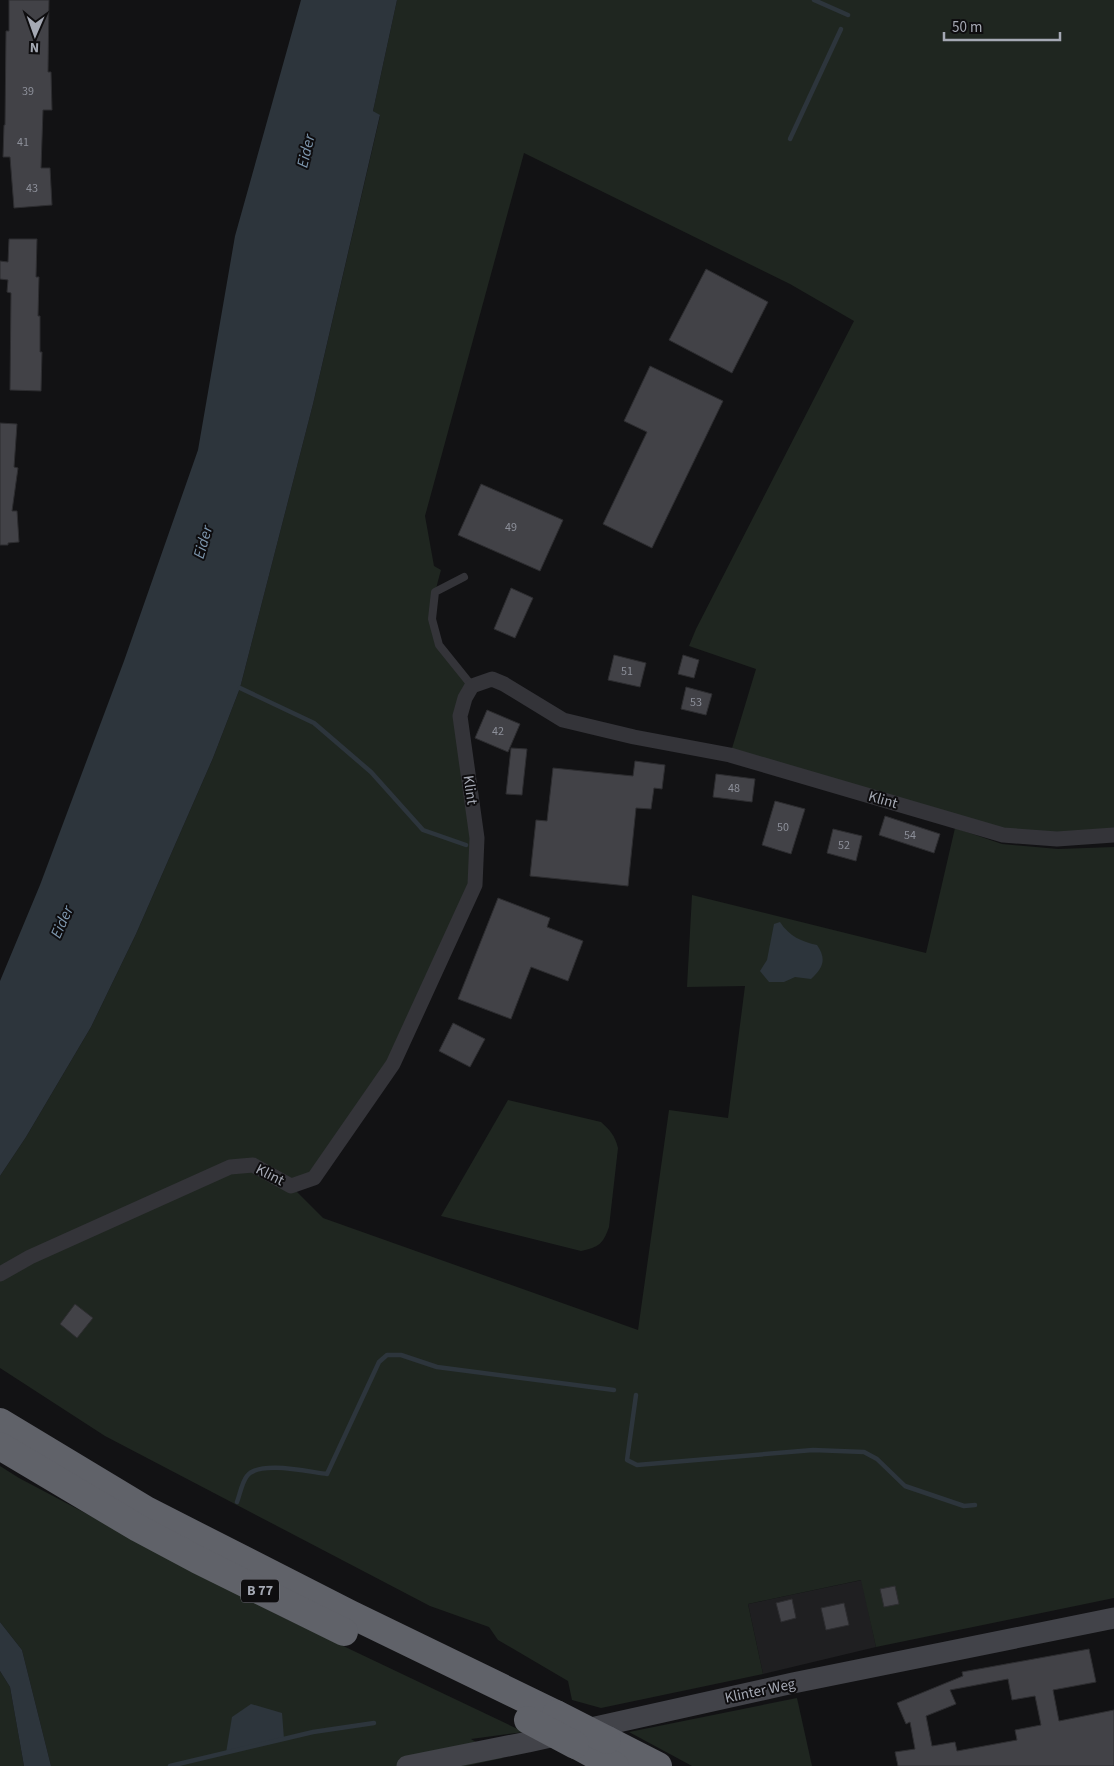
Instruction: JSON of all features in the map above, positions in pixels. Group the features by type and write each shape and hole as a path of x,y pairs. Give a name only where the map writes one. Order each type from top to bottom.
{"highway":[{"name":"B 77","path":"0,1422 155,1514 350,1614 658,1766"},
{"name":"B 77","path":"0,1446 138,1528 198,1560 528,1720 615,1766"}],"street":[{"name":"Klint","path":"0,1274 30,1256 230,1168 253,1165 291,1186 314,1178 393,1064 475,885 476,838 460,716 465,698 472,686 492,679 504,684 562,720 634,737 730,756 1003,835 1057,839 1114,835"},
{"name":"Klinter Weg","path":"407,1766 528,1742 794,1683 1114,1618"}],"lane":[{"path":"464,577 435,592 432,619 439,644 472,686"}],"shaded area":[{"path":"397,0 1114,0 1114,835 1003,835 730,755 756,669 689,646 854,321 790,284 524,153 425,516 434,566 441,570 433,607 435,634 444,653 472,686 465,698 475,885 393,1064 314,1178 291,1186 323,1218 638,1330 669,1110 728,1118 745,986 687,987 692,895 926,953 955,828 1002,844 1058,849 1114,847 1114,1598 876,1647 861,1580 748,1604 763,1674 601,1708 572,1700 568,1681 498,1640 489,1627 430,1606 105,1436 0,1368 0,1176 26,1137 91,1027 136,934 213,758 240,688 313,404 380,116 373,111"},
{"path":"508,1100 601,1122 614,1137 618,1148 609,1227 600,1244 581,1251 441,1216"},
{"path":"0,1466 19,1478 278,1615 524,1732 471,1739 503,1758 466,1766 51,1766 22,1650 0,1622"},
{"path":"862,1580 876,1647 763,1674 748,1604"},
{"path":"0,1671 10,1687 24,1766 0,1766"},
{"path":"797,1698 812,1766 692,1766 629,1732"}],"water":[{"name":"Eider","path":"301,0 397,0 373,111 380,115 313,404 240,688 213,758 136,934 91,1027 26,1137 0,1176 0,981 40,885 124,661 198,450 235,236"},
{"path":"780,922 792,935 817,945 820,950 823,959 821,967 811,979 795,977 784,982 769,982 760,971 767,960 774,924"},
{"path":"0,1622 22,1650 51,1766 24,1766 10,1687 0,1671"},
{"path":"251,1704 282,1713 284,1739 226,1753 232,1717"}],"building":[{"path":"9,0 49,0 48,72 51,72 52,110 43,110 41,168 50,168 52,205 14,208 10,157 3,157 6,31 9,31"},
{"path":"9,239 37,239 36,277 39,277 38,316 40,316 40,352 42,352 41,391 10,390 11,293 7,292 8,280 0,279 0,261 8,262"},
{"path":"706,269 768,302 732,373 669,340"},
{"path":"650,366 723,401 652,548 603,524 647,432 624,421"},
{"path":"0,423 17,424 14,467 18,468 12,511 17,511 19,542 8,543 8,545 0,545"},
{"path":"481,484 563,520 540,571 458,535"},
{"path":"511,588 533,598 515,638 494,629"},
{"path":"614,655 646,663 640,687 608,680"},
{"path":"683,655 699,660 694,678 678,674"},
{"path":"686,687 712,694 706,715 681,709"},
{"path":"487,710 520,724 508,752 475,738"},
{"path":"511,748 527,749 522,795 506,794"},
{"path":"635,761 665,765 662,789 654,788 651,809 636,808 628,886 530,876 536,820 547,821 553,768 633,776"},
{"path":"716,774 755,779 752,802 713,797"},
{"path":"775,801 805,809 791,854 762,845"},
{"path":"885,816 940,834 934,853 879,835"},
{"path":"833,829 862,836 856,861 827,853"},
{"path":"498,898 550,918 547,927 583,941 568,981 531,967 511,1019 458,999"},
{"path":"453,1023 485,1039 470,1067 439,1051"},
{"path":"75,1304 93,1318 77,1338 60,1324"},
{"path":"895,1586 899,1604 884,1607 880,1589"},
{"path":"792,1599 796,1618 781,1622 776,1603"},
{"path":"844,1603 849,1625 826,1630 821,1608"},
{"path":"1089,1649 1096,1682 1053,1690 1059,1721 1114,1710 1114,1766 898,1766 895,1752 915,1749 910,1722 906,1724 897,1703 963,1676 962,1672","holes":["1008,1679 1012,1700 1035,1696 1041,1725 1015,1730 1017,1740 957,1751 955,1742 932,1746 926,1716 956,1704 950,1690"]}],"waterway":[{"path":"814,0 848,15"},
{"path":"790,139 841,29"},
{"path":"240,688 314,723 371,772 423,830 466,845"},
{"path":"237,1502 245,1479 253,1471 285,1468 327,1474 379,1362 387,1355 401,1355 437,1367 614,1390"},
{"path":"636,1395 627,1460 637,1465 813,1450 864,1452 877,1459 905,1486 964,1506 975,1505"},
{"path":"170,1766 313,1732 374,1723"}]}
